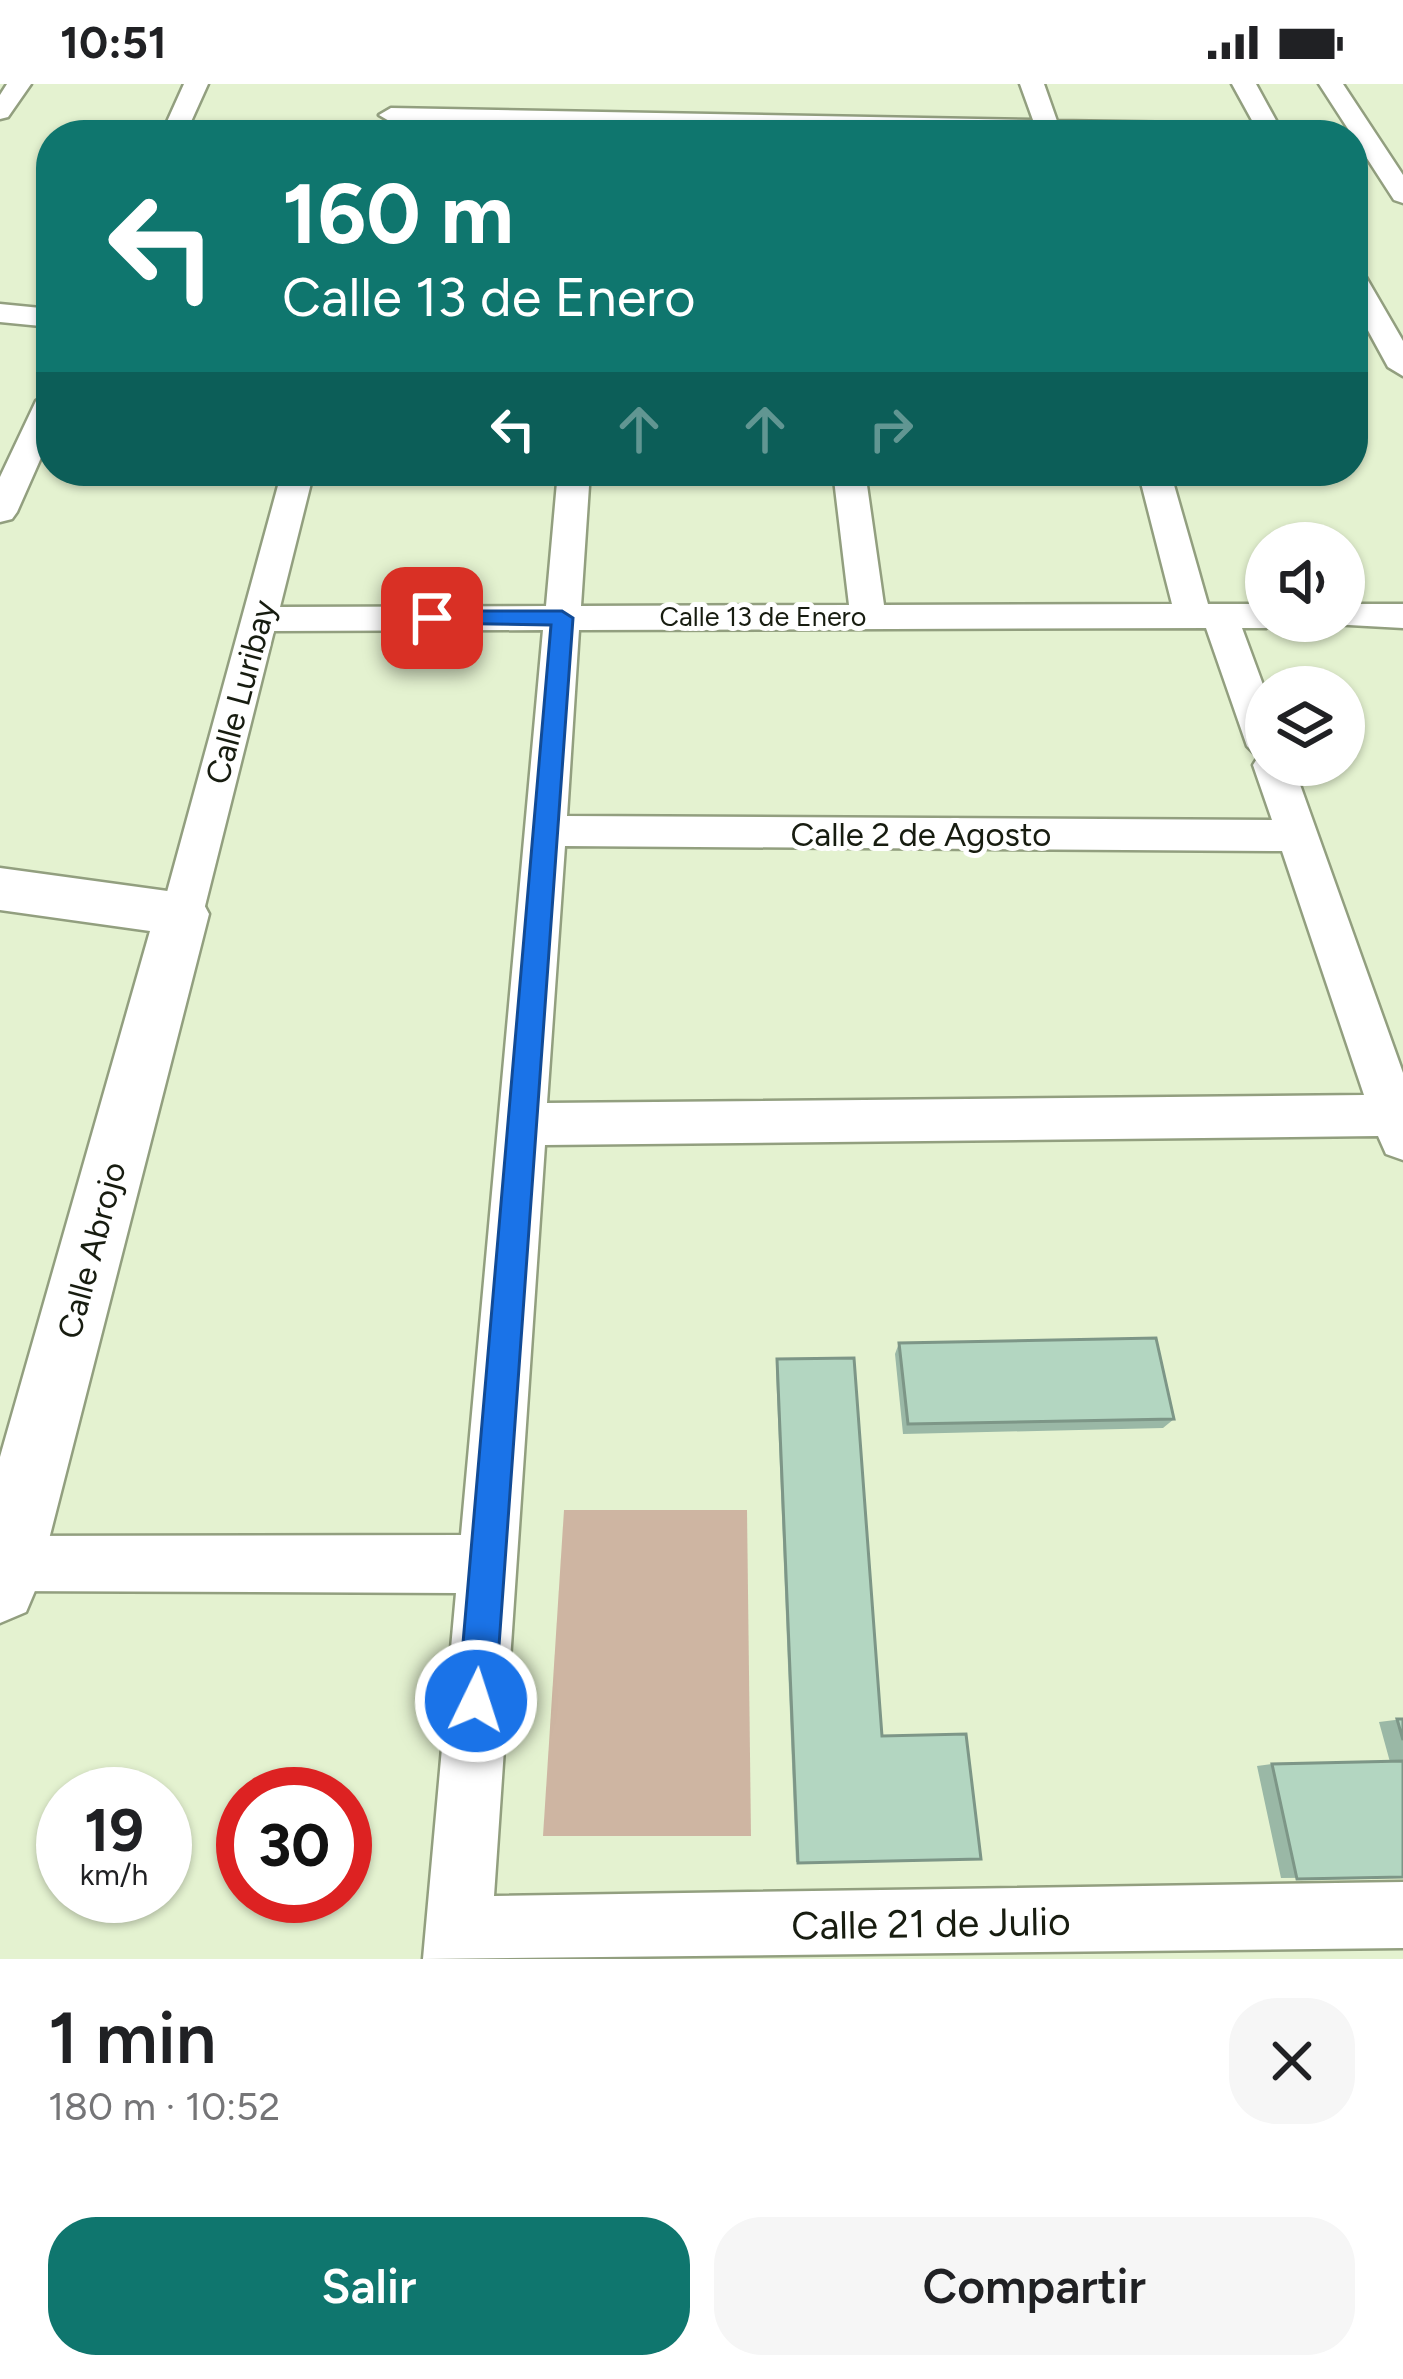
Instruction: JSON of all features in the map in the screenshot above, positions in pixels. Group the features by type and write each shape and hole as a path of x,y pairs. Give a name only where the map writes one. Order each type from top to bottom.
{"street":[{"path":"0,111 19,84"},
{"path":"180,120 196,84"},
{"path":"390,120 399,84"},
{"path":"1033,84 1045,120"},
{"path":"1244,84 1263,120"},
{"path":"1331,84 1354,120"},
{"path":"1368,141 1403,195"},
{"path":"1368,291 1403,299"},
{"path":"1368,305 1400,361"},
{"path":"0,313 36,317"},
{"path":"1368,356 1400,361"},
{"path":"0,512 36,434"},
{"name":"Calle Luribay","path":"182,914 294,486"},
{"path":"458,1945 573,486"},
{"path":"851,486 868,617"},
{"path":"1159,486 1207,616 1245,700"},
{"name":"Calle 13 de Enero","path":"259,619 1245,616"},
{"path":"1365,616 1403,616"},
{"path":"522,1124 1399,1127 1280,786"},
{"name":"Calle 2 de Agosto","path":"545,831 1298,836"},
{"path":"0,889 182,914"},
{"name":"Calle Abrojo","path":"3,1575 182,914"},
{"path":"3,1575 487,1564"},
{"name":"Calle 21 de Julio","path":"458,1945 959,1941 1403,1915"}],"shaded area":[{"path":"564,1510 747,1510 751,1836 543,1836"}],"building":[{"path":"1156,1338 1174,1419 908,1424 899,1343"},
{"path":"854,1358 882,1736 966,1734 981,1859 798,1863 777,1359"},
{"path":"1403,1761 1403,1877 1297,1879 1272,1764"}],"route":[{"path":"432,618 562,618 476,1701"}]}
